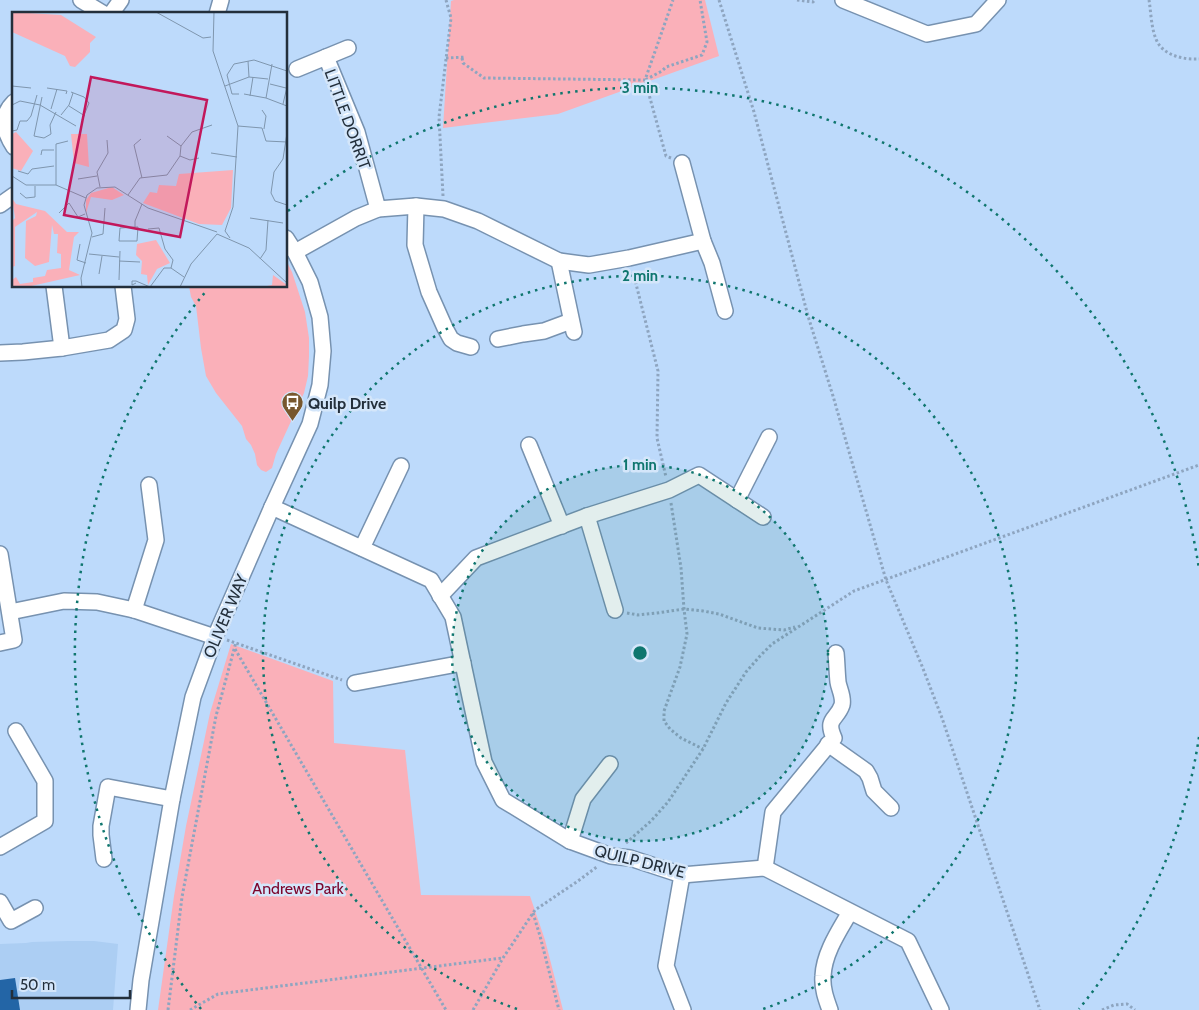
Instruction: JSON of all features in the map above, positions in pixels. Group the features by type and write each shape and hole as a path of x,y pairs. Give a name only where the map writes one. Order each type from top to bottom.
{"street":[{"path":"81,0 101,12"},
{"path":"113,12 122,0"},
{"path":"843,0 867,4 927,34 976,24 998,0"},
{"name":"LITTLE DORRIT","path":"297,69 348,48"},
{"name":"LITTLE DORRIT","path":"326,57 357,132 378,209"},
{"path":"12,104 2,118 12,144"},
{"path":"682,163 703,241 712,263 725,311"},
{"path":"0,205 12,196"},
{"path":"416,206 415,245 430,292 451,339 457,344 471,347"},
{"path":"295,252 356,218 378,209 416,206 444,209 478,221 558,261 589,265 703,241"},
{"name":"OLIVER WAY","path":"138,1010 141,980 172,799 193,697 215,637 310,424 320,385 323,351 320,317 310,282 288,241"},
{"path":"498,339 572,326 558,261"},
{"path":"54,288 62,348"},
{"path":"0,353 62,348 109,340 124,330 127,318 124,288"},
{"path":"737,500 769,437"},
{"path":"529,445 562,526"},
{"path":"362,548 401,466"},
{"path":"440,596 476,558 587,516 669,490 699,474 763,518"},
{"path":"134,610 156,540 149,485"},
{"name":"QUILP DRIVE","path":"272,507 431,580 453,617 484,762 503,800 570,841 611,856 630,858 682,875 765,868"},
{"path":"587,516 615,610"},
{"path":"0,554 14,640 0,643"},
{"path":"10,612 64,601 97,602 134,610 215,637"},
{"path":"836,653 842,705 832,720 831,741 773,812 765,868 908,941 942,1010"},
{"path":"355,683 463,663"},
{"path":"0,847 45,821 45,781 16,731"},
{"path":"831,741 866,771 874,791 891,808"},
{"path":"570,841 583,799 610,764"},
{"path":"104,859 101,826 108,787 172,799"},
{"path":"682,875 666,966 683,1010"},
{"path":"0,902 11,921 34,908"},
{"path":"830,1010 824,993 822,975 829,952 850,912"}],"path":[{"path":"444,209 439,117 450,18 446,0"},
{"path":"673,0 645,80 666,156 682,163"},
{"path":"446,58 464,58 463,62 484,78 645,80 666,68 702,54 707,42 700,0"},
{"path":"719,0 754,112 808,316 886,580 942,718 1040,1010"},
{"path":"797,0 813,2 815,0"},
{"path":"1149,0 1156,38 1160,46 1172,55 1190,60 1199,60"},
{"path":"629,258 658,371 657,438 674,519 687,634 680,667 664,711 664,721 681,738 703,750"},
{"path":"473,1010 503,958 535,910 611,856 651,821 668,802 703,750 726,704 746,672 772,644 854,591 1199,466"},
{"path":"615,610 638,615 684,609 719,614 758,628 784,630 798,627"},
{"path":"215,637 236,642 355,683"},
{"path":"168,1010 182,897 216,716 236,642"},
{"path":"235,649 446,1010"},
{"path":"533,913 559,1010"},
{"path":"190,1010 218,994 503,958"},
{"path":"1102,1010 1114,1005 1127,1004 1134,1010"}],"shaded area":[{"path":"94,941 118,944 113,1010 0,1010 0,944"}],"green space":[{"path":"705,0 719,56 558,114 443,128 451,1"},
{"path":"288,264 292,272 305,312 309,338 308,376 304,393 276,454 272,468 266,472 257,465 255,454 246,439 242,426 216,393 206,376 196,306 191,297 189,288 288,288"},
{"name":"Andrews Park","path":"231,644 333,681 334,743 405,750 421,895 530,896 545,940 563,1010 158,1010 186,826 210,713"}],"building":[{"path":"15,978 20,1010 0,1010 0,980"}],"place":[{"name":"Quilp Drive","path":"292,422"}]}
